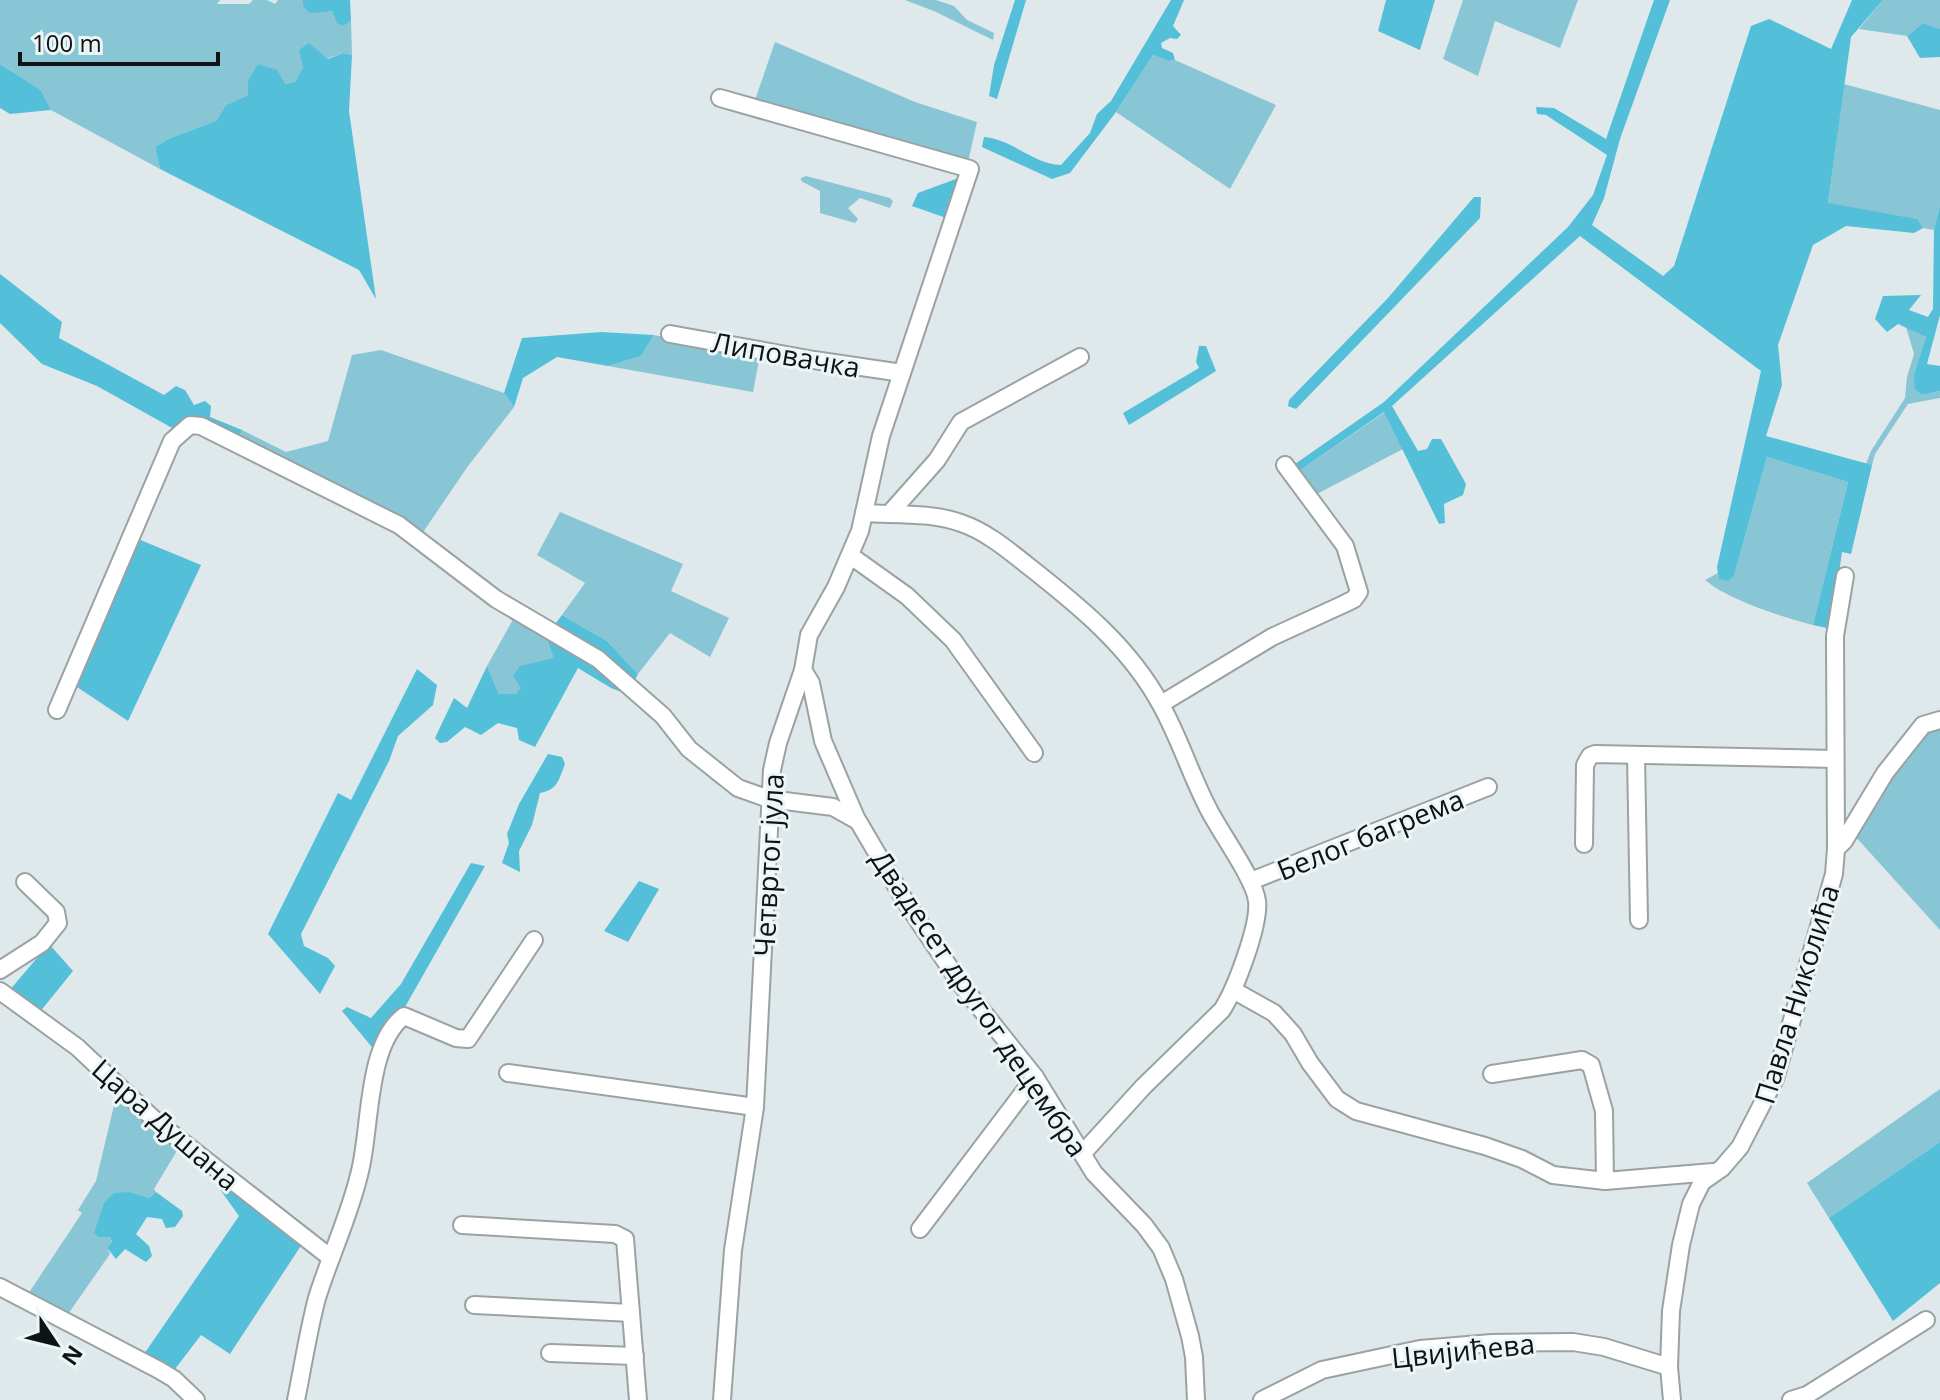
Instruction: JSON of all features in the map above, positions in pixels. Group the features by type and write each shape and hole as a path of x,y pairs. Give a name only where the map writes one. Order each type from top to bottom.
{"street":[{"name":"Четвртог јула","path":"720,98 970,169 878,447 851,556 809,635 803,670 778,743 769,799 755,1107 733,1250 722,1400"},
{"name":"Липовачка","path":"670,334 902,373"},
{"path":"890,513 937,460 961,422 1080,357"},
{"name":"Двадесет другог децембра","path":"57,710 172,441 190,425 201,426 399,525 496,599 598,659 663,716 689,749 720,776 751,795 833,807 858,821 905,901 960,983 1035,1077 1094,1173 1136,1216 1161,1248 1174,1279 1190,1336 1196,1400"},
{"path":"1161,704 1264,641 1354,599 1359,592 1345,546 1285,465"},
{"path":"864,513 890,513 961,522 1002,546 1084,611 1110,636 1161,704 1208,809 1251,881 1258,906 1256,918 1233,990 1222,1010 1143,1087 1083,1153"},
{"path":"851,556 907,596 953,640 1034,753"},
{"name":"Павла Николића","path":"1672,1400 1669,1367 1671,1311 1684,1231 1702,1182 1722,1168 1740,1147 1775,1079 1834,874 1835,636 1845,576"},
{"path":"803,670 811,683 823,741 858,821"},
{"name":"Павла Николића","path":"1836,849 1885,773 1923,725 1940,720"},
{"path":"1584,844 1586,761 1595,754 1835,759"},
{"path":"1636,756 1639,920"},
{"name":"Белог багрема","path":"1251,881 1488,787"},
{"path":"0,970 42,943 58,923 56,912 25,882"},
{"path":"296,1400 308,1332 360,1171 381,1051 397,1023 408,1016 456,1038 468,1039 534,940"},
{"path":"1233,990 1274,1013 1285,1024 1337,1099 1349,1108 1495,1149 1553,1175 1605,1181 1713,1172"},
{"name":"Цара Душана","path":"0,991 77,1047 157,1122 331,1258"},
{"path":"1492,1074 1582,1060 1591,1065 1604,1111 1605,1181"},
{"path":"508,1073 755,1107"},
{"path":"920,1229 1035,1077"},
{"path":"462,1225 620,1235 625,1239 638,1400"},
{"path":"0,1287 159,1370 196,1400"},
{"path":"474,1305 631,1313"},
{"path":"1791,1400 1807,1395 1926,1320"},
{"name":"Цвијићева","path":"1262,1400 1322,1370 1420,1349 1492,1343 1573,1342 1604,1347 1669,1367"},
{"path":"550,1353 635,1356"}],"shaded area":[{"path":"0,0 220,0 217,4 249,4 253,0 267,0 275,4 278,0 303,0 303,6 332,11 343,26 351,21 352,55 343,53 303,67 295,82 248,81 248,95 226,105 216,121 155,147 160,169 51,110 41,90 0,64"},
{"path":"303,0 350,0 351,21 343,26 337,23 332,11 310,13 303,6"},
{"path":"905,0 936,0 954,6 967,20 994,33 993,40 934,11"},
{"path":"1015,0 1026,0 997,99 989,96 994,65"},
{"path":"1171,0 1184,0 1173,26 1181,35 1161,43 1162,48 1173,53 1175,60 1168,61 1153,55 1116,112 1070,173 1052,179 982,147 984,137 994,139 1051,164 1061,165 1090,133 1097,114 1111,101"},
{"path":"1386,0 1435,0 1420,50 1378,31"},
{"path":"1463,0 1578,0 1560,48 1495,21 1478,76 1443,59"},
{"path":"1654,0 1670,0 1620,139 1604,198 1592,225 1663,276 1674,266 1751,26 1769,19 1831,49 1852,0 1883,0 1851,37 1828,203 1917,219 1923,228 1914,233 1846,226 1813,245 1778,345 1782,385 1766,436 1872,465 1851,554 1842,552 1831,629 1813,625 1848,482 1767,457 1734,576 1728,581 1719,579 1717,567 1761,371 1580,236 1392,406 1418,451 1427,449 1432,439 1441,439 1466,484 1463,495 1444,504 1445,523 1439,524 1384,412 1299,471 1295,464 1384,402 1568,227 1593,195 1607,155 1546,115 1537,114 1536,107 1554,108 1606,139"},
{"path":"1883,0 1940,0 1940,29 1923,23 1907,36 1859,29"},
{"path":"1923,23 1940,29 1940,57 1920,58 1907,36"},
{"path":"775,42 915,102 977,122 968,162 754,103"},
{"path":"309,43 328,59 343,53 352,55 349,111 376,299 359,270 160,169 155,147 216,121 226,105 248,95 248,81 258,64 277,70 285,84 295,82 303,67 299,50"},
{"path":"1153,55 1168,61 1175,60 1276,105 1230,189 1116,112"},
{"path":"0,64 41,90 51,110 10,114 0,108"},
{"path":"1844,84 1940,110 1940,205 1934,230 1923,228 1916,219 1828,204"},
{"path":"806,176 893,201 890,208 860,198 848,208 858,219 855,223 820,213 820,191 801,181"},
{"path":"964,176 949,219 912,206 918,193"},
{"path":"1474,197 1481,197 1480,218 1296,409 1288,406 1289,400 1388,298"},
{"path":"1940,205 1940,315 1927,364 1940,366 1940,391 1922,395 1915,389 1914,374 1926,337 1898,324 1887,332 1875,319 1883,296 1921,295 1909,310 1928,317 1933,309 1934,230"},
{"path":"0,274 62,322 59,338 164,395 176,386 185,390 194,405 205,401 211,406 210,417 242,430 237,441 174,429 97,386 42,364 0,323"},
{"path":"1906,327 1926,337 1914,374 1922,395 1940,391 1940,398 1908,404 1875,454 1872,465 1866,464 1905,398 1914,354"},
{"path":"601,332 654,335 641,356 608,366 557,357 523,378 514,407 504,393 522,338"},
{"path":"654,335 760,355 753,392 608,366 641,356"},
{"path":"1199,346 1206,346 1216,371 1129,425 1123,413 1199,368 1196,362"},
{"path":"381,350 504,393 514,407 468,466 415,544 396,529 237,441 242,430 286,452 328,441 352,355"},
{"path":"1385,412 1403,449 1315,495 1299,471"},
{"path":"1767,457 1848,482 1813,625 1742,601 1705,580 1718,573 1719,579 1734,576"},
{"path":"560,512 683,564 671,591 729,618 710,657 670,633 638,674 607,641 562,615 585,583 537,555"},
{"path":"138,539 201,565 128,721 74,685"},
{"path":"562,615 607,641 638,674 627,694 578,668 535,747 519,740 517,728 498,723 481,735 465,727 447,742 440,743 435,738 454,698 467,708 487,666 499,694 516,694 521,688 513,676 520,666 554,658 546,636"},
{"path":"515,616 546,636 555,658 516,694 499,694 487,666"},
{"path":"417,669 437,685 433,705 398,736 389,761 301,934 304,946 328,958 335,966 320,994 268,934 338,793 351,800"},
{"path":"1940,725 1940,930 1854,835 1903,756 1928,731"},
{"path":"548,754 562,757 565,764 554,787 540,793 532,825 519,851 520,872 502,863 509,843 507,834 519,804"},
{"path":"471,863 485,866 376,1052 342,1011 347,1007 371,1018 401,984"},
{"path":"639,881 659,889 628,942 604,931"},
{"path":"49,944 73,971 39,1013 8,992"},
{"path":"120,1080 184,1139 154,1189 156,1192 149,1198 130,1192 110,1237 112,1242 107,1248 110,1254 66,1317 28,1294 82,1213 78,1210 96,1181"},
{"path":"1940,1089 1940,1142 1829,1218 1807,1183"},
{"path":"1940,1142 1940,1283 1893,1321 1829,1218"},
{"path":"216,1164 306,1238 230,1354 201,1335 172,1373 142,1357 239,1216 209,1174"},
{"path":"130,1192 149,1198 156,1192 182,1211 183,1216 175,1227 166,1228 162,1219 147,1217 136,1234 149,1246 152,1256 146,1262 125,1249 116,1259 107,1248 112,1242 110,1237 98,1237 94,1233 104,1203 114,1193"}]}
